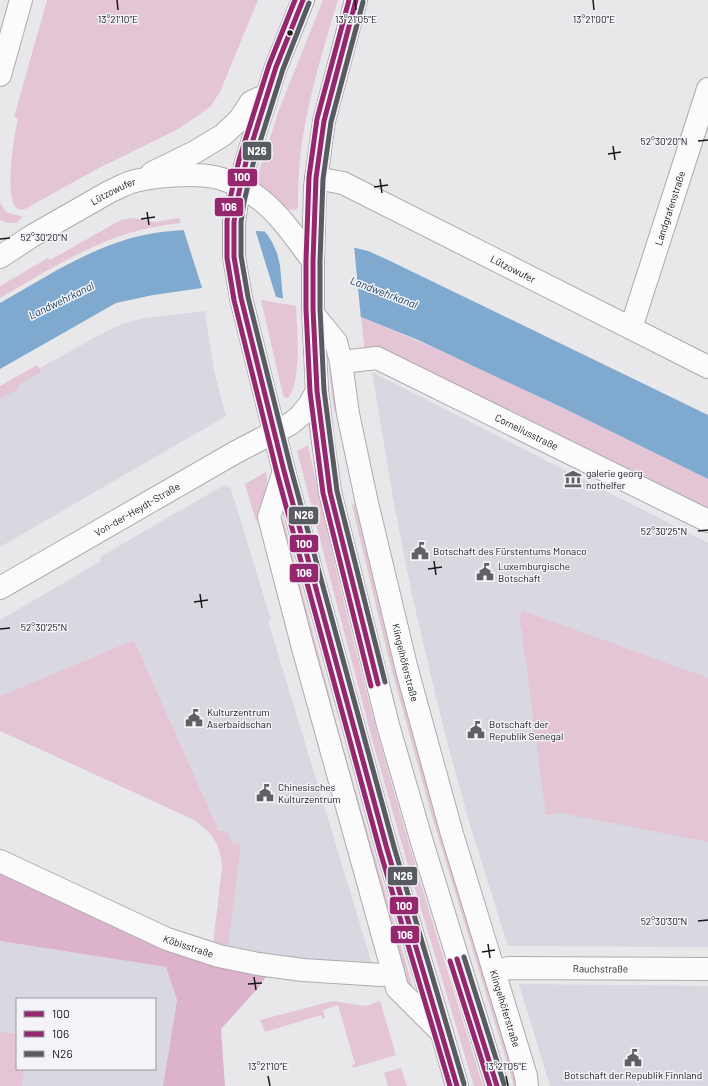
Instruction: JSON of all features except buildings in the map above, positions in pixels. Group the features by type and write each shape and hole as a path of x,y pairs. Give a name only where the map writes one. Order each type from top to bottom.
{"street":[{"path":"0,75 21,0"},
{"path":"303,0 276,67 246,162 234,222 234,257 241,298 276,432 284,471 385,842 457,1086"},
{"path":"356,0 324,121 316,178 313,261 314,312 317,391 322,436 330,492 388,725 426,857 497,1086"},
{"name":"Landgrafenstraße","path":"631,328 708,89"},
{"path":"135,181 217,139 240,119 251,102 267,95"},
{"name":"Lützowufer","path":"1,255 109,192 135,181 179,175 216,177 240,187 261,200 286,226 313,261"},
{"name":"Lützowufer","path":"316,178 347,185 708,367"},
{"name":"Klingelhöferstraße","path":"314,312 336,342 341,362 350,425 391,607 450,827 526,1076 527,1086"},
{"name":"Corneliusstraße","path":"341,362 377,358 708,521"},
{"path":"276,432 300,416 309,405 317,391"},
{"name":"Von-der-Heydt-Straße","path":"0,588 229,456 276,432"},
{"path":"284,471 269,517 303,648 397,988 442,1033"},
{"name":"Köbisstraße","path":"0,861 168,939 219,956 258,964 303,970 381,975 393,972"},
{"name":"Rauchstraße","path":"494,972 509,968 708,968"}],"shaded area":[{"path":"47,0 258,0 220,92 210,107 180,128 95,170 25,209 17,209 13,201 11,189 12,157 18,119 14,117"},
{"path":"323,0 338,0 318,67 306,119 300,163 298,208 295,210 281,209 255,184 280,107"},
{"path":"0,203 6,212 23,217 16,223 7,223 0,220"},
{"path":"133,218 154,222 179,218 181,223 131,232 109,240 65,261 0,298 0,286 48,258 50,260 121,220"},
{"path":"261,300 296,306 298,340 297,367 295,380 288,398 285,398 283,395"},
{"path":"205,311 214,371 226,416 0,547 0,390 105,332 125,323 145,318"},
{"path":"361,317 405,335 492,375 708,479 708,516 365,352"},
{"path":"329,351 340,408 334,412 329,370"},
{"path":"37,365 41,372 18,385 20,388 0,399 0,386"},
{"path":"372,372 708,543 708,947 508,946 470,825 432,680 412,595 393,499"},
{"path":"308,445 349,622 384,758 483,1086 474,1086 372,739 297,451"},
{"path":"266,472 267,484 261,519 256,521 245,484"},
{"path":"226,484 227,488 230,486 271,620 268,621 373,967 293,961 228,949 241,844 234,845 227,831 219,831 134,640 0,696 0,620 101,561 100,557"},
{"path":"359,503 520,1086 514,1086 431,813 389,660 352,505"},
{"path":"282,518 284,522 341,740 417,1001 407,993 278,519"},
{"path":"521,610 708,678 708,842 561,813 546,815 521,626 519,626"},
{"path":"134,640 219,831 227,831 234,845 241,844 228,949 213,945 222,868 220,852 214,838 204,828 190,818 0,731 0,696"},
{"path":"0,873 186,954 267,975 258,988 221,1029 225,1086 163,1086 177,1000 166,967 0,941"},
{"path":"0,941 166,967 177,999 163,1086 0,1086"},
{"path":"519,984 708,986 708,1086 550,1086"},
{"path":"333,1001 366,1006 380,1001 396,1055 353,1068 352,1065 355,1064 338,1005 323,1010 325,1018 322,1019 321,1015 265,1032 260,1020"},
{"path":"0,1032 16,1034 16,1070 24,1070 22,1086 0,1086"},
{"path":"401,1068 407,1086 388,1086 384,1073"}],"water":[{"name":"Landwehrkanal","path":"184,230 274,232 335,243 368,251 386,259 708,415 708,479 563,408 418,340 361,317 276,297 202,288 153,295 116,303 0,369 0,303 88,254 125,240 144,235"}],"pier":[{"path":"212,227 255,229 276,297 283,299 280,265 277,253 267,234 262,229 298,234 354,245 361,319 285,301 203,291 183,228"}],"transit line":[{"name":"106","path":"295,0 269,65 239,160 230,199 227,221 227,258 234,300 277,473 380,851 450,1086"},
{"name":"100","path":"303,0 276,67 246,162 234,222 234,257 241,298 284,471 387,849 457,1086"},
{"name":"106","path":"349,0 317,119 309,177 306,309 310,392 323,493 371,686"},
{"name":"100","path":"356,0 324,121 316,178 313,309 317,391 330,492 378,684"},
{"name":"N26","path":"363,2 331,122 323,179 320,309 324,390 337,491 385,682"},
{"name":"N26","path":"309,3 283,69 253,164 241,222 241,256 248,297 291,469 394,847 464,1084"},
{"name":"N26","path":"464,957 504,1084"},
{"name":"100","path":"457,959 497,1086"},
{"name":"106","path":"450,961 490,1086"}],"place":[{"name":"galerie georg nothelfer","path":"573,479"},
{"name":"Botschaft des Fürstentums Monaco","path":"420,551"},
{"name":"Luxemburgische Botschaft","path":"485,572"},
{"name":"Kulturzentrum Aserbaidschan","path":"194,718"},
{"name":"Botschaft der Republik Senegal","path":"476,730"},
{"name":"Chinesisches Kulturzentrum","path":"265,793"},
{"name":"Botschaft der Republik Finnland","path":"633,1058"}]}
